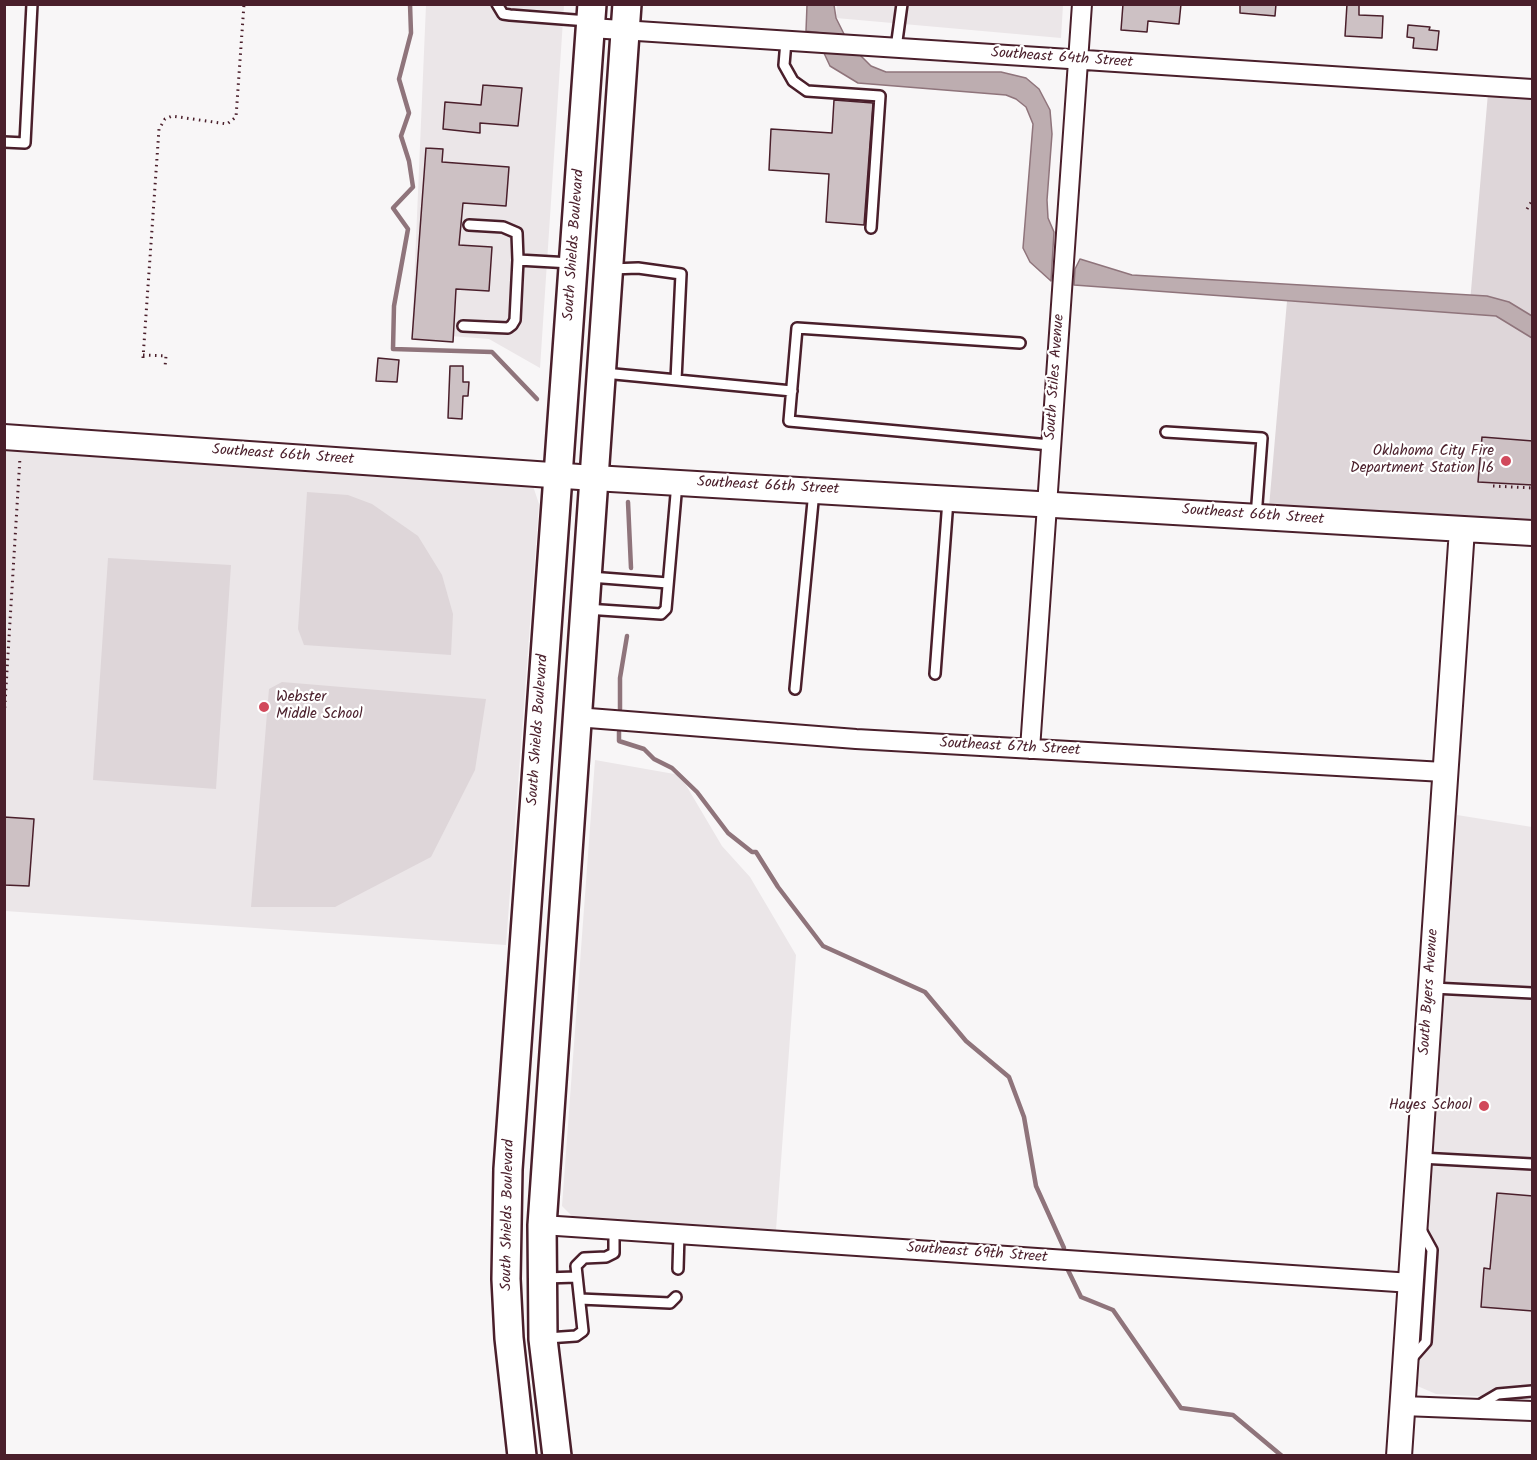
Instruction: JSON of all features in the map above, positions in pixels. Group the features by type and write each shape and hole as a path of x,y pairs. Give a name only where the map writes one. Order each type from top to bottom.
{"main road":[{"name":"South Shields Boulevard","path":"522,1455 509,1338 506,1223 591,18"},
{"path":"557,1455 543,1339 542,1225 626,18"}],"street":[{"name":"South Stiles Avenue","path":"1030,749 1082,4"},
{"name":"Southeast 64th Street","path":"591,18 626,18 786,41 1533,89"},
{"name":"Southeast 66th Street","path":"13,437 594,478 814,489 1533,533"},
{"name":"South Byers Avenue","path":"1399,1455 1462,530"},
{"name":"Southeast 67th Street","path":"576,717 856,739 1444,772"},
{"name":"Southeast 69th Street","path":"542,1225 1412,1283"},
{"path":"1403,1406 1533,1412"}],"lane":[{"path":"4,142 25,143 32,4"},
{"path":"497,4 503,14 591,18"},
{"path":"896,48 902,4"},
{"path":"786,41 784,65 793,81 807,91 880,96 871,228"},
{"path":"463,326 508,328 515,320 518,233 503,227 469,225"},
{"path":"518,260 574,263"},
{"path":"608,269 638,268 681,274 676,380"},
{"path":"1020,343 797,328 789,421 1050,445"},
{"path":"601,373 792,392"},
{"path":"1166,432 1262,438 1256,517"},
{"path":"584,609 661,614 666,609 677,483"},
{"path":"795,690 814,489"},
{"path":"935,674 948,497"},
{"path":"586,577 668,583"},
{"path":"1431,988 1533,993"},
{"path":"1420,1158 1533,1164"},
{"path":"1406,1364 1426,1341 1432,1250 1416,1221"},
{"path":"543,1339 576,1336 583,1331 576,1266 584,1258 606,1257 614,1253 614,1230"},
{"path":"678,1269 679,1234"},
{"path":"541,1278 577,1277"},
{"path":"580,1299 670,1303 676,1297"},
{"path":"1473,1410 1479,1403 1498,1394 1533,1390"}],"path":[{"path":"165,367 166,356 143,356 159,129 165,119 172,116 227,124 236,117 244,4"},
{"path":"1527,208 1533,201"},
{"path":"4,720 10,625 13,437"},
{"path":"1493,486 1533,489"},
{"path":"4,625 10,625"}],"shaded area":[{"path":"426,5 564,5 540,368 489,339 412,333"},
{"path":"807,5 834,5 836,18 845,36 806,31"},
{"path":"837,5 1063,5 1061,38 836,18"},
{"path":"823,51 858,53 871,66 886,72 1001,72 1026,78 1039,89 1050,110 1052,134 1047,200 1048,218 1054,232 1051,281 1030,262 1023,248 1033,124 1026,107 1006,95 858,83 830,66"},
{"path":"1488,93 1532,96 1532,520 1269,507 1287,301 1469,314"},
{"path":"1080,259 1132,275 1487,296 1509,302 1532,316 1532,338 1496,316 1074,285 1075,269"},
{"name":"Webster Middle School","path":"4,449 528,483 533,486 539,504 506,945 5,911"},
{"path":"307,492 348,495 372,504 418,536 442,575 453,614 451,655 304,645 298,629"},
{"path":"108,558 231,565 216,789 93,780"},
{"path":"282,682 486,699 475,770 431,857 335,907 251,907 269,689"},
{"path":"595,760 680,775 722,846 750,877 796,955 776,1230 574,1218 562,1206"},
{"name":"Hayes School","path":"1457,815 1532,827 1532,1399 1436,1394 1415,1385"}],"building":[{"path":"1123,4 1181,4 1179,24 1148,21 1147,32 1121,30"},
{"path":"1240,4 1276,4 1275,16 1240,13"},
{"path":"1347,4 1359,4 1359,15 1383,16 1382,38 1345,36"},
{"path":"1408,25 1430,27 1429,30 1439,31 1437,50 1413,48 1414,38 1407,37"},
{"path":"483,85 522,88 518,126 480,123 480,133 443,129 445,102 481,105"},
{"path":"834,100 873,103 864,225 826,222 829,174 769,170 771,129 832,133"},
{"path":"426,148 443,149 442,162 509,167 506,206 463,203 459,245 492,247 489,291 456,289 453,342 412,339"},
{"path":"378,358 399,360 397,382 376,381"},
{"path":"450,366 463,366 463,382 469,382 468,396 463,396 462,419 448,418"},
{"name":"Oklahoma City Fire Department Station 16","path":"1482,437 1533,441 1533,485 1478,482"},
{"path":"4,817 34,819 29,886 4,885"},
{"path":"1497,1193 1533,1196 1533,1311 1481,1307 1484,1268 1490,1269"}],"waterway":[{"path":"410,4 411,33 399,79 409,113 401,136 409,161 413,187 393,208 408,229 394,306 393,349 492,352 537,399"},
{"path":"628,502 631,568"},
{"path":"620,709 620,678 627,636"},
{"path":"619,732 619,741 644,749 654,759 672,768 697,792 728,833 752,852 756,852 778,887 823,946 925,992 966,1041 1009,1077 1024,1117 1036,1186 1064,1248"},
{"path":"1067,1268 1081,1297 1113,1310 1181,1408 1233,1415 1282,1456"}],"place":[{"name":"Oklahoma City Fire Department Station 16","path":"1506,461"},
{"name":"Webster Middle School","path":"264,707"},
{"name":"Hayes School","path":"1484,1106"}]}
